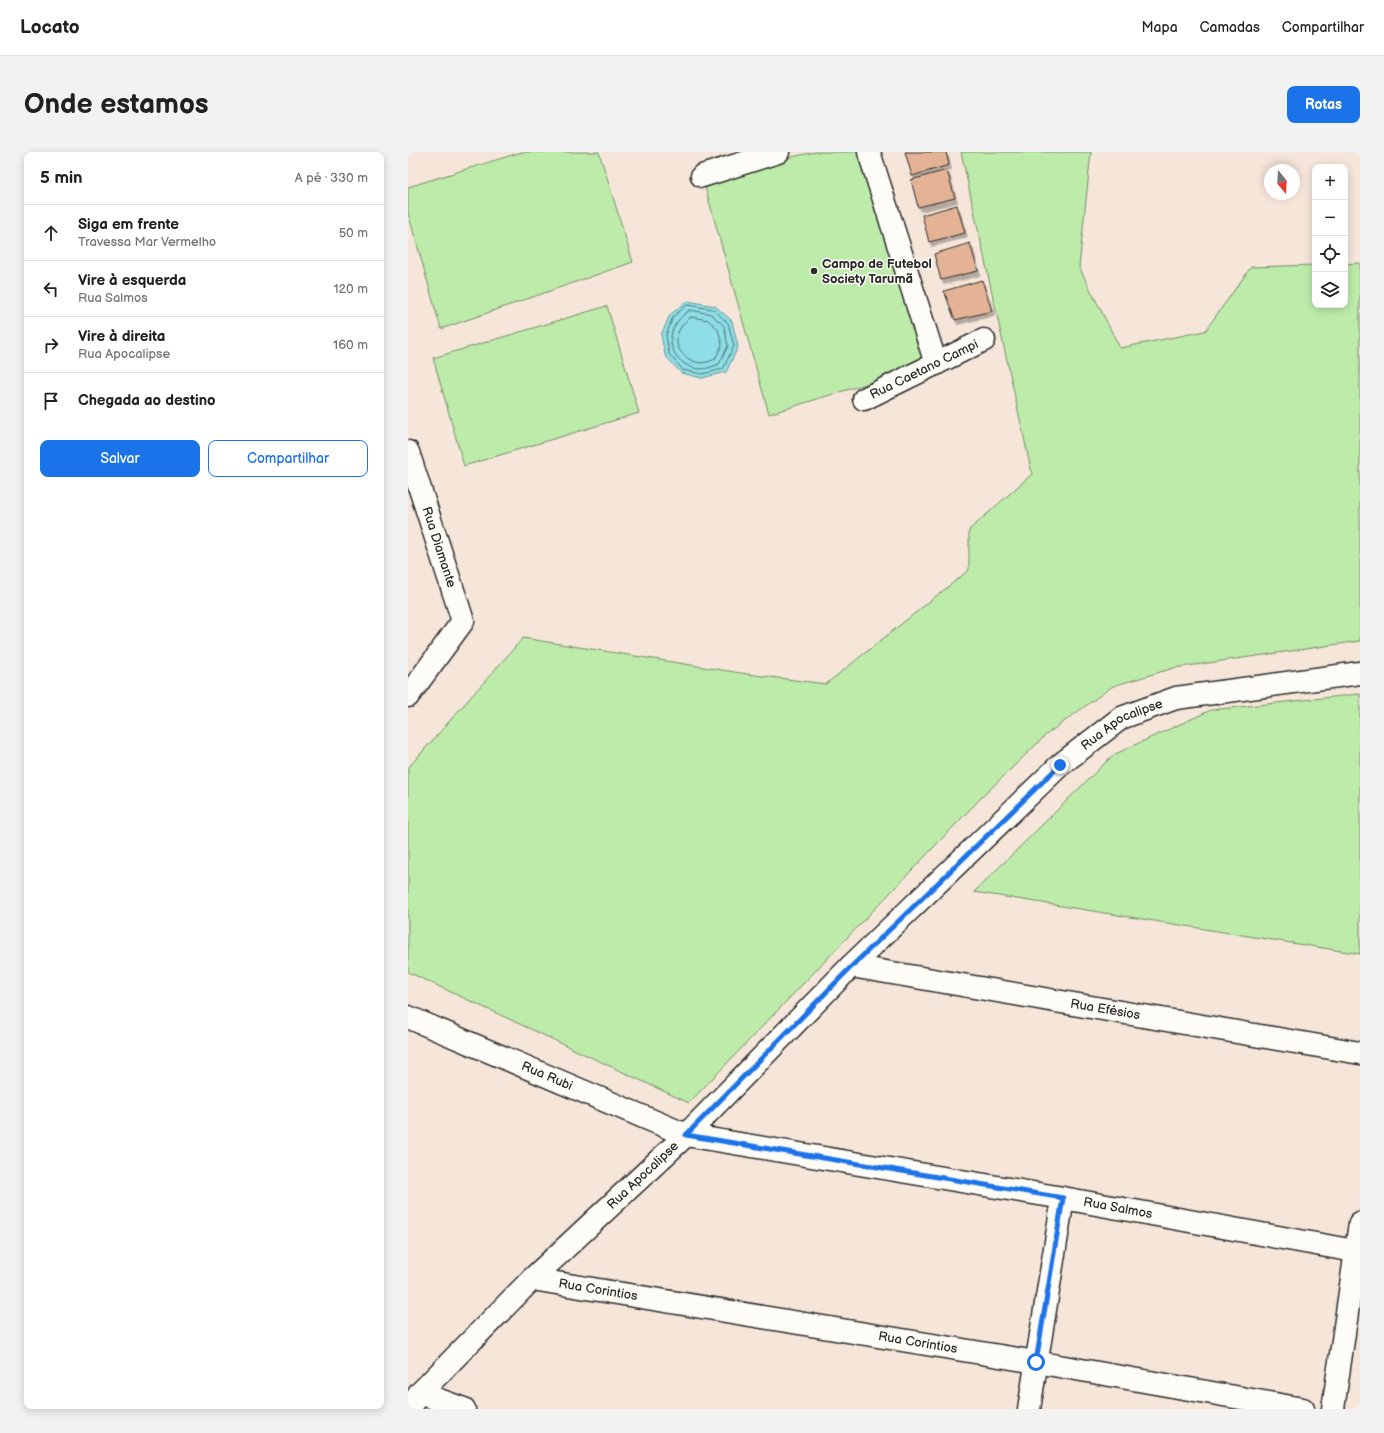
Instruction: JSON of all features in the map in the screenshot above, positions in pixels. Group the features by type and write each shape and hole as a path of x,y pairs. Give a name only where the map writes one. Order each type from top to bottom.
{"street":[{"path":"702,176 778,152"},
{"path":"869,152 936,364"},
{"name":"Rua Caetano Campi","path":"864,399 984,340"},
{"name":"Rua Diamante","path":"408,452 463,621 408,696"},
{"name":"Rua Apocalipse","path":"414,1401 532,1279 686,1135 852,966 1060,765 1121,718 1176,698 1360,673"},
{"name":"Rua Efésios","path":"852,966 1360,1053"},
{"name":"Rua Rubi","path":"408,1017 686,1135"},
{"name":"Rua Salmos","path":"686,1135 1063,1198 1358,1251"},
{"path":"1029,1409 1063,1198"},
{"path":"1333,1409 1358,1251 1360,1222"},
{"name":"Rua Corintios","path":"532,1279 1036,1362 1303,1409"},
{"path":"414,1401 464,1409"}],"green space":[{"path":"522,152 599,152 633,262 441,329 408,213 408,187"},
{"name":"Campo de Futebol Society Tarumã","path":"815,152 865,152 927,365 769,414 702,176"},
{"path":"961,152 1091,152 1079,267 1120,348 1205,331 1251,267 1312,265 1312,308 1348,308 1348,264 1360,263 1360,641 1174,668 1113,686 1047,734 979,800 689,1103 408,972 408,768 523,638 747,674 826,684 969,570 969,530 1032,474"},
{"path":"607,306 639,413 464,466 433,358"},
{"path":"1360,694 1360,954 974,892 1113,755 1211,710"}],"water":[{"path":"687,301 715,306 732,321 738,347 726,372 702,378 681,373 665,355 661,335 670,315"}],"building":[{"path":"905,152 946,152 949,165 912,176"},
{"path":"947,170 955,198 918,207 911,180"},
{"path":"957,205 965,233 929,242 922,215"},
{"path":"970,243 978,271 941,280 934,254"},
{"path":"982,280 992,311 955,320 944,291"}],"place":[{"name":"Campo de Futebol Society Tarumã","path":"814,271"}],"route":[{"path":"1036,1362 1063,1198 686,1135 852,966 1060,765"}]}
